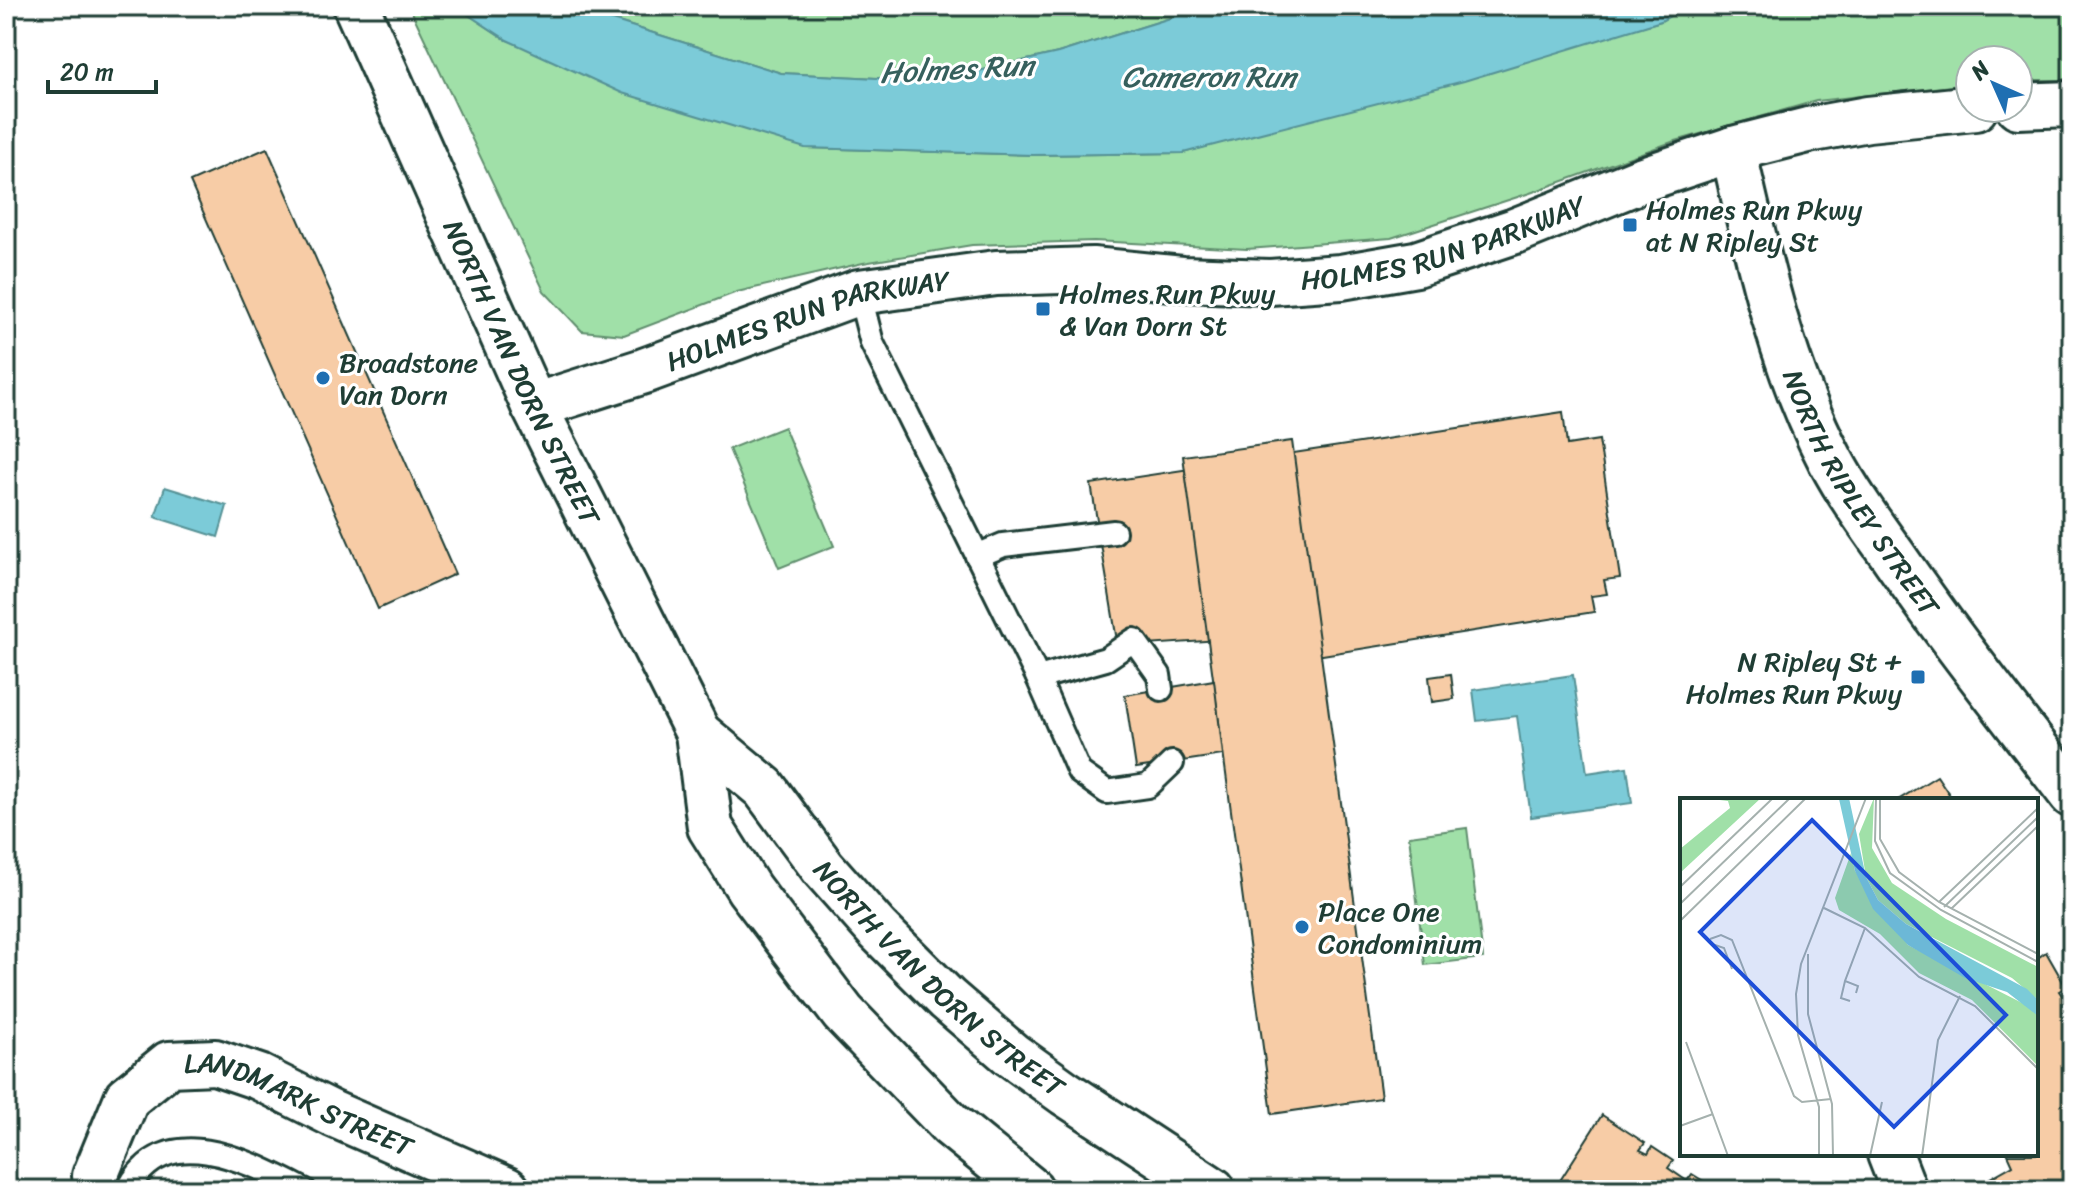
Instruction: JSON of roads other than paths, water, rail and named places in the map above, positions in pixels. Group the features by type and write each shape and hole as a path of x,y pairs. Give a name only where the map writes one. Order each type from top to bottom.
{"street":[{"name":"NORTH VAN DORN STREET","path":"356,6 534,406 698,733 710,827 749,889 843,1013 950,1124 1031,1190"},
{"path":"2034,105 2072,104"},
{"name":"HOLMES RUN PARKWAY","path":"534,406 644,371 859,292 996,273 1092,270 1182,279 1270,282 1341,277 1416,264 1515,231 1672,168 1733,149 1868,119 1954,110"},
{"name":"NORTH RIPLEY STREET","path":"1733,149 1787,356 1811,419 1831,460 1850,494 1924,601 2072,795"},
{"name":"NORTH VAN DORN STREET","path":"698,733 764,788 823,868 877,929 947,999 1012,1055 1213,1190"},
{"name":"LANDMARK STREET","path":"112,1183 127,1098 169,1064 215,1062 259,1077 333,1114 507,1190"},
{"path":"1891,1156 1904,1190"}],"lane":[{"path":"859,292 872,343 1038,678 1079,772 1107,792 1148,786 1172,763"},
{"path":"977,556 1003,545 1114,532"},
{"path":"1038,678 1106,659 1134,640 1159,675 1161,689"},
{"path":"112,1183 133,1179 151,1162 184,1149 218,1152 304,1190"}],"water":[{"name":"Cameron Run","path":"455,6 585,6 596,15 781,73 934,81 1058,53 1209,6 1687,6 1661,21 1464,81 1183,153 1033,155 805,148 622,93 507,40"},
{"path":"165,487 227,506 218,537 155,517"},
{"path":"1573,675 1587,773 1627,767 1632,803 1531,817 1517,716 1477,721 1473,690"}],"place":[{"name":"Holmes Run Pkwy at N Ripley St","path":"1630,225"},
{"name":"Holmes Run Pkwy & Van Dorn St","path":"1043,309"},
{"name":"Broadstone Van Dorn","path":"323,378"},
{"name":"N Ripley St + Holmes Run Pkwy","path":"1918,677"},
{"name":"Place One Condominium","path":"1302,927"}],"water label":[{"name":"Holmes Run","path":"957,69"}]}
